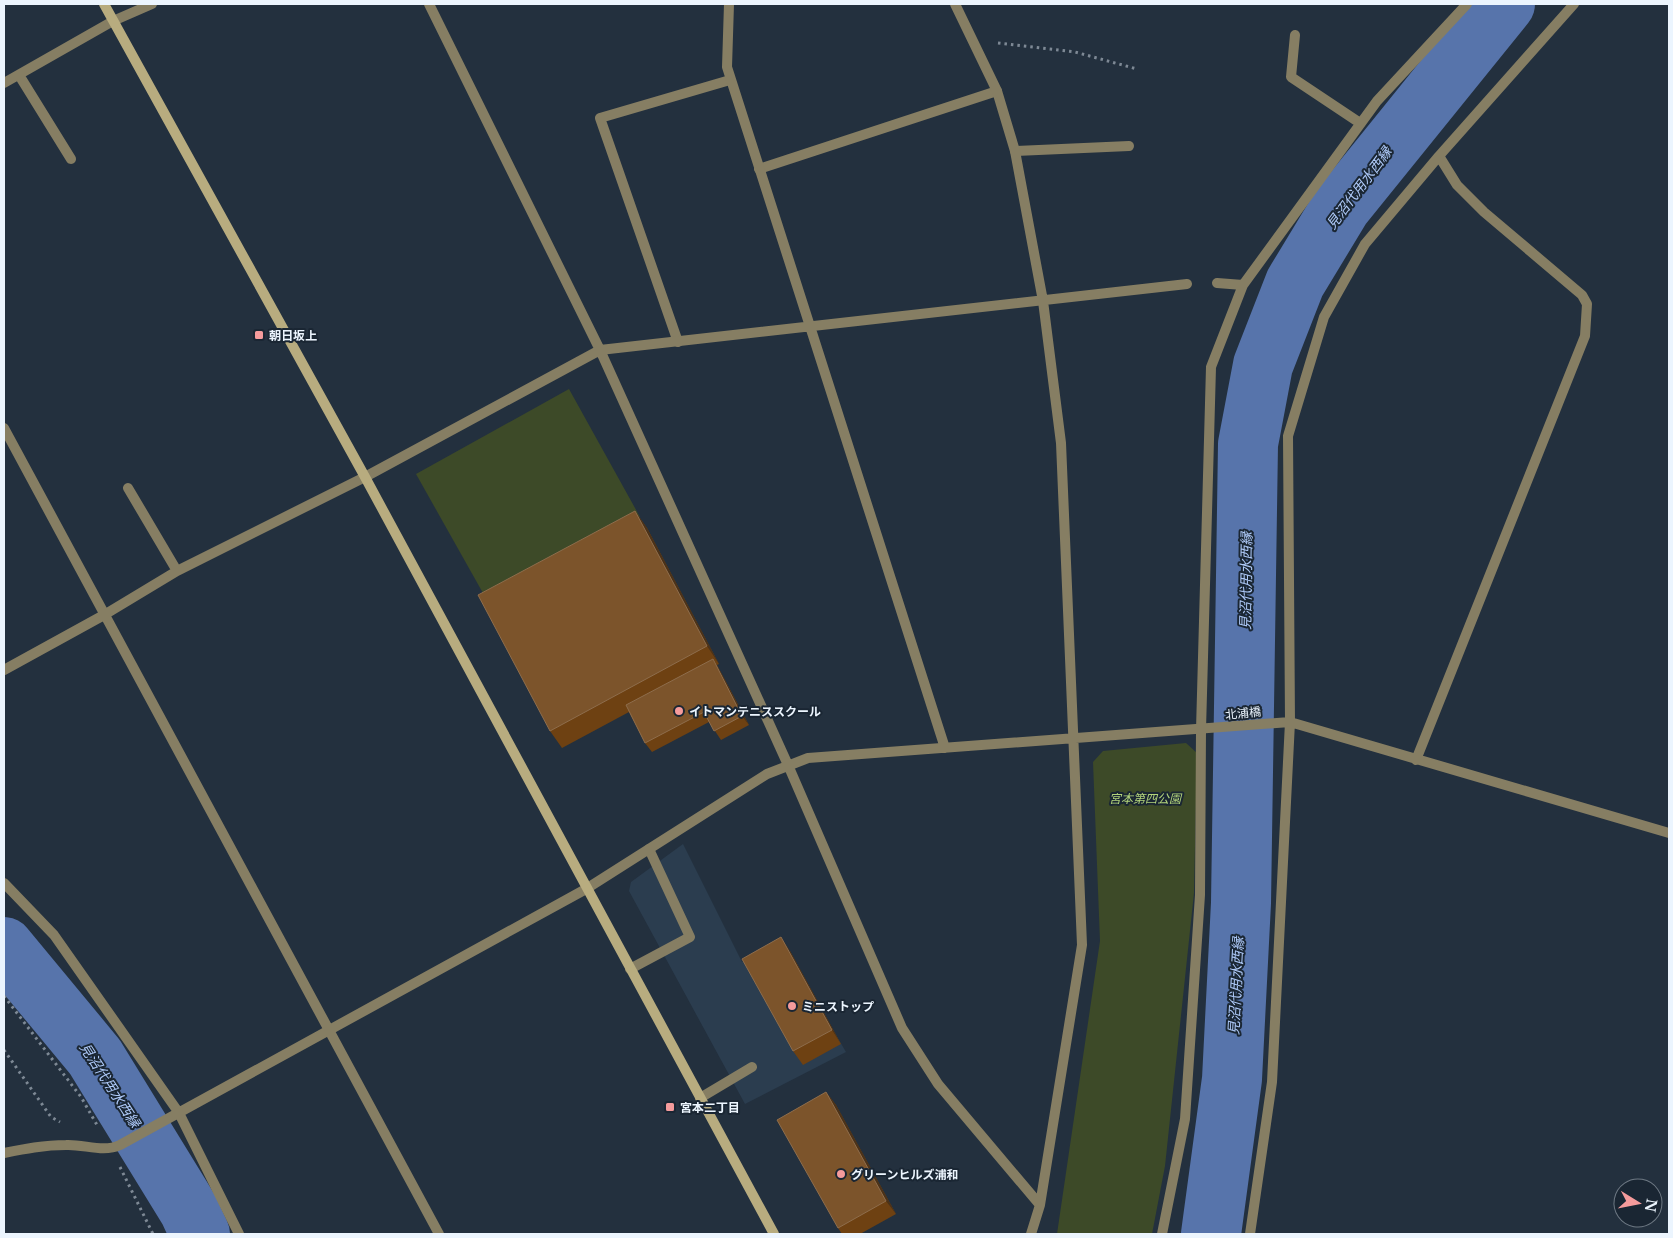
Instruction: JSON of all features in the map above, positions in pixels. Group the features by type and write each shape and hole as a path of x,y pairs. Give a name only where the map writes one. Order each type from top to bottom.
{"street":[{"path":"104,4 365,477 586,890 774,1234"},
{"path":"4,82 113,21 152,4"},
{"path":"429,4 600,350 788,765 902,1028 938,1084 1040,1205"},
{"path":"729,4 726,67 944,748"},
{"path":"955,4 997,91 1015,151 1043,301 1061,443 1082,945 1040,1205 1031,1234"},
{"path":"1162,1234 1185,1119 1200,894 1201,730 1211,367 1243,285 1377,101 1467,4"},
{"path":"1250,1234 1272,1082 1290,722 1288,436 1324,316 1365,244 1439,156 1574,4"},
{"path":"1295,34 1291,77 1360,123"},
{"path":"19,75 71,159"},
{"path":"678,342 600,118 730,80"},
{"path":"759,169 997,91"},
{"path":"1015,151 1129,146"},
{"path":"1416,760 1585,336 1588,304 1582,295 1484,212 1457,185 1439,156"},
{"path":"1217,283 1243,285"},
{"path":"4,670 104,616 177,571 365,477 600,350 1186,284"},
{"path":"4,428 439,1234"},
{"path":"128,488 177,571"},
{"name":"北浦橋","path":"115,1147 586,890 767,774 808,758 1290,722 1669,833"},
{"path":"630,969 690,937 649,849"},
{"path":"4,883 54,936 179,1113 239,1234"},
{"path":"700,1098 752,1067"},
{"path":"4,1153 32,1147 68,1144 115,1147"}],"path":[{"path":"972,40 1075,52 1137,69"},
{"path":"4,996 81,1097 115,1147"}],"shaded area":[{"path":"683,844 742,962 783,945 846,1052 745,1104 629,891 631,882"}],"green space":[{"path":"569,389 640,517 488,602 416,474"},
{"name":"宮本第四公園","path":"1186,743 1197,753 1194,893 1165,1166 1152,1234 1057,1234 1100,941 1093,762 1103,751"}],"building":[{"path":"635,511 707,646 550,731 478,595"},
{"path":"713,659 742,716 714,731 704,712 645,743 626,705"},
{"path":"781,937 832,1030 793,1051 742,959"},
{"name":"グリーンヒルズ浦和","path":"826,1092 886,1201 838,1228 777,1120"}],"waterway":[{"name":"見沼代用水西縁","path":"1211,1234 1232,1079 1241,903 1248,444 1263,365 1295,283 1341,207 1505,4"},
{"name":"見沼代用水西縁","path":"4,947 95,1057 189,1210 200,1234"}],"place":[{"name":"朝日坂上","path":"259,335"},
{"name":"イトマンテニススクール","path":"679,711"},
{"name":"ミニストップ","path":"792,1006"},
{"name":"宮本二丁目","path":"670,1107"},
{"name":"グリーンヒルズ浦和","path":"841,1174"}]}
